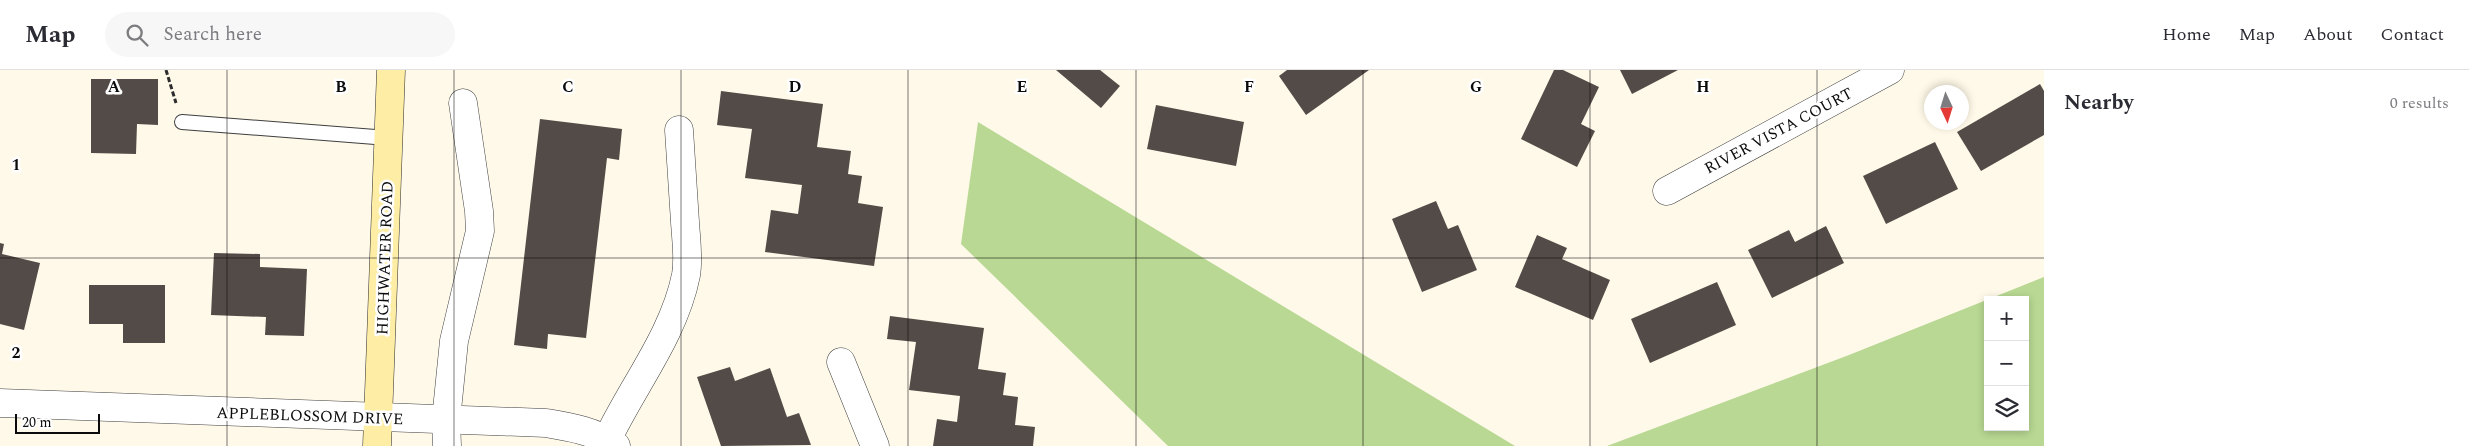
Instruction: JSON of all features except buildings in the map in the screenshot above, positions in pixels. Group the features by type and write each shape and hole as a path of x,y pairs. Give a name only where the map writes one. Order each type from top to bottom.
{"street":[{"name":"HIGHWATER ROAD","path":"377,446 391,70"},
{"name":"RIVER VISTA COURT","path":"1667,190 1890,70"},
{"path":"446,433 454,341 480,231 479,211 463,103"},
{"path":"612,443 617,419 635,391 672,318 686,274 679,130"},
{"path":"841,362 875,446"},
{"name":"APPLEBLOSSOM DRIVE","path":"0,402 379,417 446,433 546,423 579,429 612,443"}],"lane":[{"path":"182,122 388,138"}],"path":[{"path":"166,70 182,122"}],"green space":[{"path":"978,122 1515,446 1168,446 961,244"},
{"path":"2044,277 2044,446 1607,446 1849,355 1984,301 1984,431 2029,431 2029,296 1996,296"}]}
